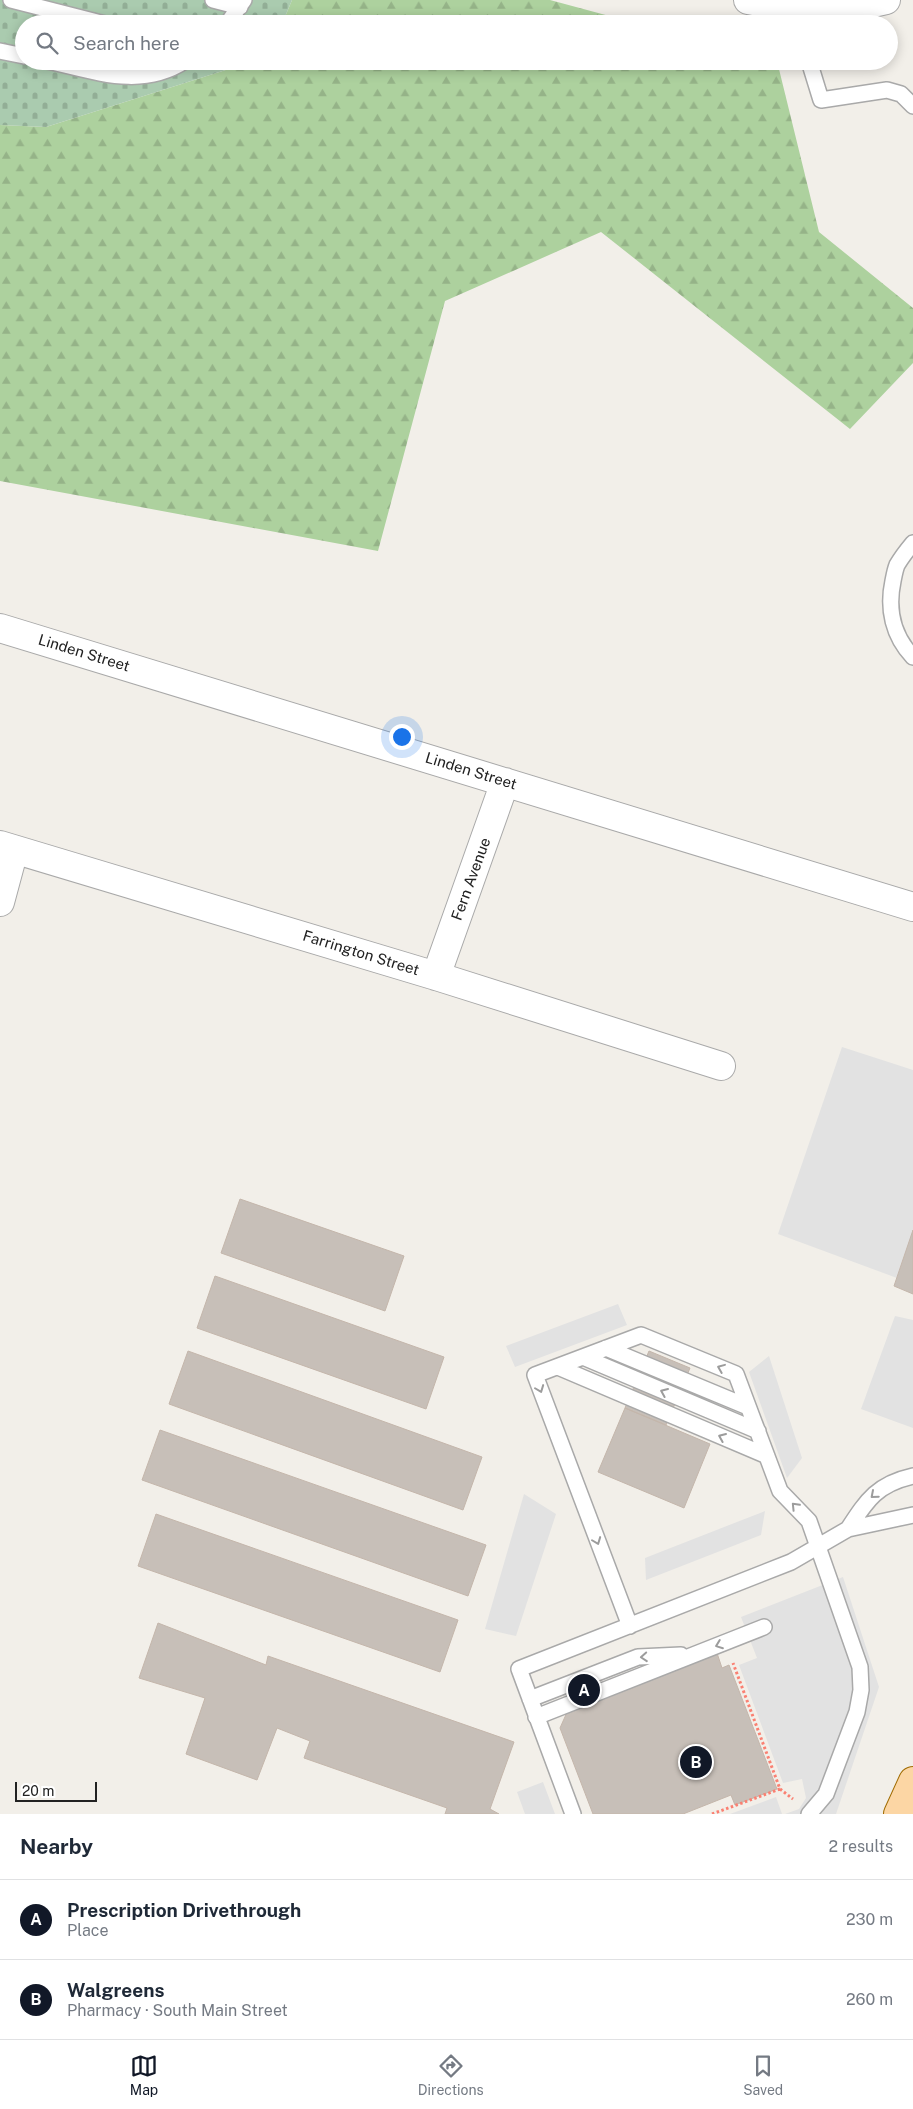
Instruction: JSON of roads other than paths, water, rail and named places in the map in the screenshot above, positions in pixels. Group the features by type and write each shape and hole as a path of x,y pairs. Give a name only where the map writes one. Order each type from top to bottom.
{"main road":[{"path":"898,1814 913,1781"}],"street":[{"path":"748,0 791,15"},
{"path":"802,15 842,10 886,0"},
{"name":"Linden Street","path":"0,628 913,906"},
{"name":"Fern Avenue","path":"436,976 505,782"},
{"path":"0,902 7,848"},
{"name":"Farrington Street","path":"7,848 436,976 722,1066"}],"lane":[{"path":"10,0 69,7 86,15"},
{"path":"212,0 242,3 233,15"},
{"path":"1,52 15,54"},
{"path":"90,70 140,78 166,70"},
{"path":"812,70 821,100 888,90 900,94 913,106"},
{"path":"913,543 897,566 891,590 890,613 897,634 906,650 913,657"},
{"path":"630,1626 535,1375 641,1335 736,1374 780,1492 808,1521 860,1667 861,1690 857,1712 826,1794 809,1814"},
{"path":"606,1348 748,1407"},
{"path":"583,1357 758,1431"},
{"path":"558,1367 767,1456"},
{"path":"848,1529 866,1502 887,1483 913,1476"},
{"path":"573,1814 519,1669 774,1569 818,1548 848,1529 913,1515"},
{"path":"536,1716 764,1627"},
{"path":"530,1699 638,1657 693,1655"}],"place":[{"name":"Prescription Drivethrough","path":"584,1690"},
{"name":"Walgreens","path":"696,1762"}]}
